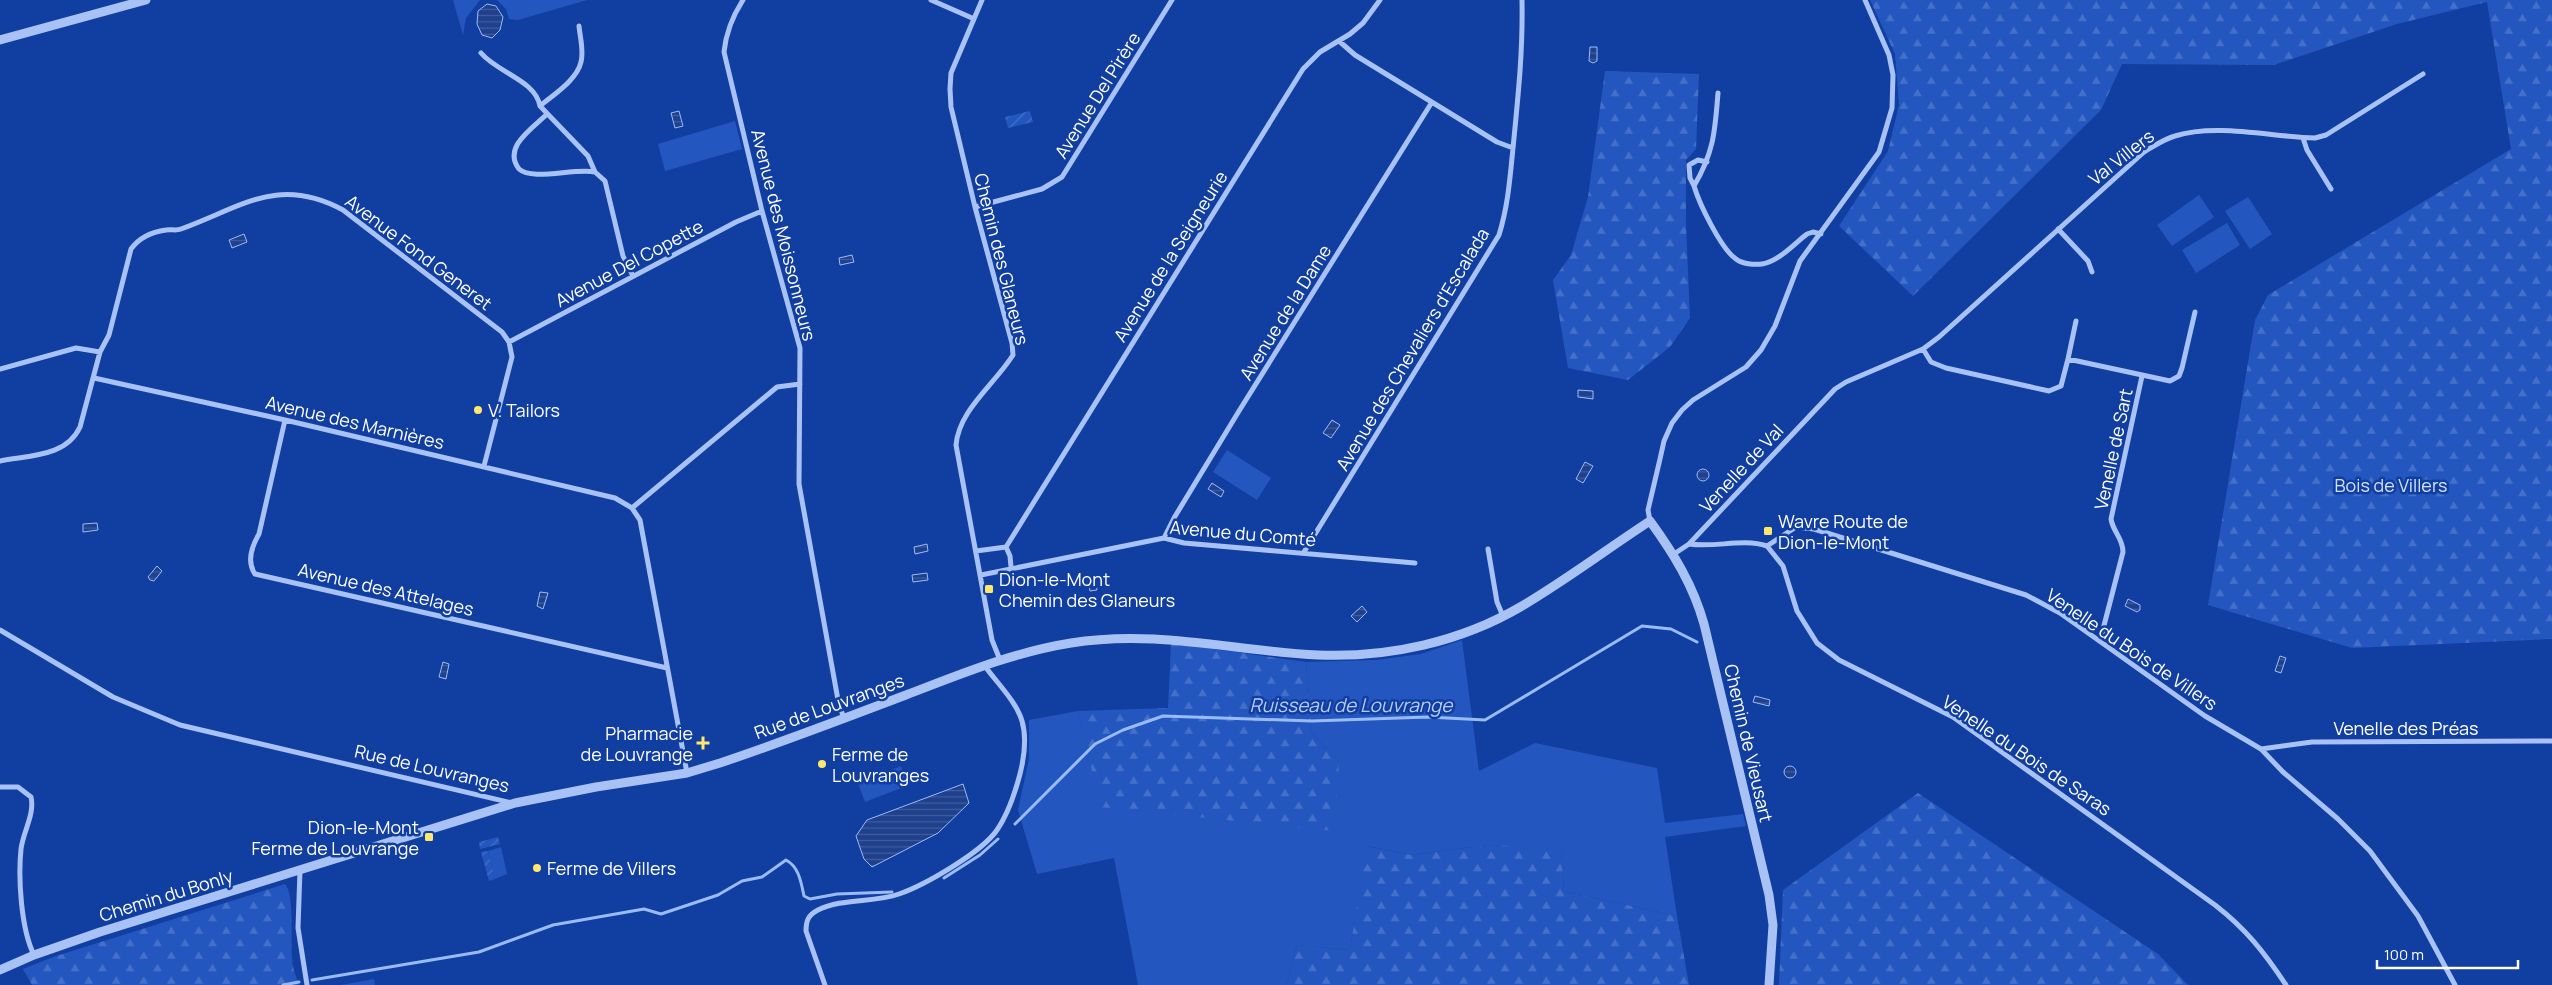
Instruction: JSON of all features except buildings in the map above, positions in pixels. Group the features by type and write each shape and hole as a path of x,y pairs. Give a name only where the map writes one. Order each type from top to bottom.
{"street":[{"path":"0,40 146,0"},
{"name":"Avenue des Moissonneurs","path":"743,0 733,16 726,35 724,52 762,211 800,348 799,484 838,700 844,718"},
{"path":"931,0 972,18"},
{"name":"Chemin des Glaneurs","path":"982,0 972,18 951,73 951,107 975,207 1012,343 1013,355 964,418 957,432 957,453 992,640 1000,660"},
{"name":"Avenue Del Pirère","path":"975,207 1042,189 1062,176 1172,0"},
{"name":"Avenue de la Seigneurie","path":"1006,546 1303,69 1320,52 1339,41 1363,23 1380,0"},
{"name":"Avenue des Chevaliers d'Escalada","path":"1304,552 1499,235 1506,213 1523,50 1522,0"},
{"path":"1650,521 1648,510 1664,441 1672,423 1693,400 1740,371 1761,350 1775,326 1800,261 1879,152 1892,108 1893,75 1889,55 1865,0"},
{"path":"540,106 565,84 579,67 582,54 579,26"},
{"path":"1339,41 1355,55 1497,142 1513,148"},
{"path":"480,53 500,70 523,81 538,97 540,106 588,156 595,172 605,181 623,256 633,276"},
{"name":"Val Villers","path":"1825,398 1846,382 1923,350 2144,152 2174,136 2208,131 2303,138 2315,138 2326,135 2423,74"},
{"path":"1694,186 1707,162 1715,129 1718,93"},
{"name":"Avenue de la Dame","path":"1164,538 1174,518 1239,411 1432,102"},
{"path":"547,114 516,146 513,157 519,169 532,175 577,170 595,172"},
{"path":"2303,138 2307,150 2331,189"},
{"path":"1707,162 1698,160 1689,165 1690,178 1726,248 1737,260 1763,264 1772,260 1807,234 1813,232 1821,234"},
{"name":"Avenue Fond Generet","path":"100,352 108,335 130,250 137,240 151,234 178,230 262,196 278,194 296,194 315,198 343,210 502,332 509,342"},
{"name":"Avenue Del Copette","path":"509,342 736,222 762,211"},
{"path":"2058,229 2088,261 2092,272"},
{"path":"2068,359 2170,381 2179,376 2194,312"},
{"path":"1923,350 1931,362 1946,368 2049,391 2061,386 2076,321"},
{"path":"484,466 512,357 509,342"},
{"path":"0,369 76,348 100,352 75,439 59,450 0,461"},
{"name":"Venelle de Sart","path":"2100,641 2123,552 2122,541 2113,530 2111,519 2142,376"},
{"name":"Avenue des Marnières","path":"94,378 484,466 615,498 632,508"},
{"path":"687,773 640,520 632,508 777,387 800,384"},
{"name":"Venelle de Val","path":"1674,554 1690,544 1825,398"},
{"name":"Avenue des Attelages","path":"285,420 259,534 252,549 250,561 256,574 667,668"},
{"name":"Chemin de Vieusart","path":"1650,521 1674,554 1692,589 1704,624 1769,895 1773,925 1769,985"},
{"name":"Rue de Louvranges","path":"0,630 113,697 180,724 515,803 596,786 687,773 756,751 984,665 1073,642 1123,637 1188,640 1318,655 1370,654 1417,647 1461,633 1523,606 1650,521"},
{"name":"Venelle du Bois de Villers","path":"1767,546 1796,527 1814,529 2026,595 2060,613 2204,716 2261,749 2283,772 2338,819 2370,851 2418,916 2454,985"},
{"name":"Avenue du Comté","path":"981,575 1010,567 1164,538 1184,542 1415,563"},
{"path":"1690,544 1707,546 1756,542 1767,546"},
{"path":"976,551 1006,546 1010,556 1010,567"},
{"name":"Venelle du Bois de Saras","path":"1767,546 1783,566 1797,612 1817,643 1839,660 1953,717 2215,904 2238,923 2262,948 2286,985"},
{"path":"1488,549 1497,602 1503,616"},
{"path":"825,985 806,932 806,923 809,916 829,906 898,895 917,887 983,844 996,831 1005,816 1016,788 1023,760 1024,731 1019,712 984,665"},
{"name":"Venelle des Préas","path":"2261,749 2312,742 2552,741"},
{"path":"0,787 18,787 31,797 33,805 21,848 21,873 27,941 34,955"},
{"name":"Chemin du Bonly","path":"0,970 34,955 100,932 515,803"},
{"path":"300,870 298,928 307,985"}],"green space":[{"path":"453,0 480,0 466,18 463,35"},
{"path":"497,0 587,0 518,20 509,19 506,9"},
{"name":"Bois de Villers","path":"1870,0 2552,0 2552,639 2352,648 2208,605 2255,320 2268,295 2511,149 2487,2 2397,24 2274,65 2122,64 2101,110 1913,296 1839,226 1888,151 1899,105 1895,54"},
{"path":"1605,71 1699,74 1696,149 1686,160 1686,224 1690,318 1670,347 1628,380 1568,368 1553,280 1571,255 1588,197"},
{"path":"1030,111 1033,122 1008,128 1005,117"},
{"path":"735,121 742,149 665,171 658,144"},
{"path":"2199,195 2214,217 2172,246 2157,225"},
{"path":"2248,197 2272,234 2250,249 2225,211"},
{"path":"2227,223 2240,245 2196,273 2182,250"},
{"path":"1227,450 1271,478 1257,500 1213,472"},
{"path":"1462,640 1479,771 1535,743 1657,768 1665,823 1743,814 1746,826 1665,837 1677,916 1564,891 1561,849 1488,845 1412,855 1367,846 1350,950 1297,945 1287,985 1138,985 1114,858 1037,874 1018,810 1029,759 1029,720 1078,711 1101,807 1339,762 1312,733 1306,662 1376,660 1421,654"},
{"path":"1171,643 1306,662 1312,733 1339,762 1334,831 1100,807 1078,711 1168,708"},
{"path":"901,766 909,785 865,802 858,783"},
{"path":"1918,793 2158,954 2188,985 1779,985 1783,890"},
{"path":"498,837 500,844 480,849 479,842"},
{"path":"1488,845 1561,848 1564,891 1677,916 1689,985 1287,985 1297,945 1350,950 1366,846 1412,855"},
{"path":"501,847 507,874 495,879 488,851"},
{"path":"488,851 495,879 489,881 481,852"},
{"path":"285,884 290,899 293,966 299,985 32,985 23,969 53,957"},
{"path":"374,979 375,985 341,985"}],"shaded area":[{"path":"487,4 496,6 503,17 500,30 492,38 482,35 477,24 478,11"},
{"path":"1590,47 1597,47 1597,61 1593,63 1589,61"},
{"path":"679,111 683,126 675,128 671,113"},
{"path":"244,234 247,242 232,248 229,240"},
{"path":"852,255 854,262 840,265 839,258"},
{"path":"1578,390 1593,391 1593,399 1578,397"},
{"path":"1332,420 1340,425 1331,438 1323,433"},
{"path":"1585,462 1593,466 1583,483 1576,479"},
{"path":"1701,469 1705,469 1709,475 1705,481 1701,481 1697,477 1697,473"},
{"path":"1212,483 1224,491 1221,497 1208,489"},
{"path":"97,523 98,530 83,532 83,524"},
{"path":"927,544 928,551 915,554 914,547"},
{"path":"157,566 162,571 154,581 150,580 148,577"},
{"path":"927,573 928,580 913,582 912,575"},
{"path":"1095,576 1097,590 1090,591 1088,578"},
{"path":"540,592 548,593 543,609 537,606"},
{"path":"2128,599 2140,605 2140,610 2137,612 2125,606"},
{"path":"1362,606 1367,612 1357,622 1351,616"},
{"path":"2280,656 2286,658 2281,673 2275,671"},
{"path":"443,662 449,664 446,679 439,677"},
{"path":"1755,696 1770,700 1769,706 1753,702"},
{"path":"1790,766 1796,772 1790,778 1784,772"},
{"path":"963,784 969,803 938,833 872,867 864,859 856,836 867,820"}],"waterway":[{"name":"Ruisseau de Louvrange","path":"1015,824 1095,744 1123,730 1163,716 1312,721 1428,717 1485,720 1642,626 1671,629 1697,642"},
{"name":"Ruisseau de Louvrange","path":"944,878 980,855 998,839"},
{"name":"Ruisseau de Louvrange","path":"312,980 479,952 553,925 644,909 661,914 718,895 742,881 762,877 786,860 797,871 804,896 810,899 837,894 892,892"},
{"name":"Ruisseau de Louvrange","path":"283,985 299,982"}],"place":[{"name":"V. Tailors","path":"478,410"},
{"name":"Wavre Route de Dion-le-Mont","path":"1768,531"},
{"name":"Dion-le-Mont Chemin des Glaneurs","path":"989,589"},
{"name":"Pharmacie de Louvrange","path":"703,743"},
{"name":"Ferme de Louvranges","path":"822,764"},
{"name":"Dion-le-Mont Ferme de Louvrange","path":"429,837"},
{"name":"Ferme de Villers","path":"537,868"}]}
